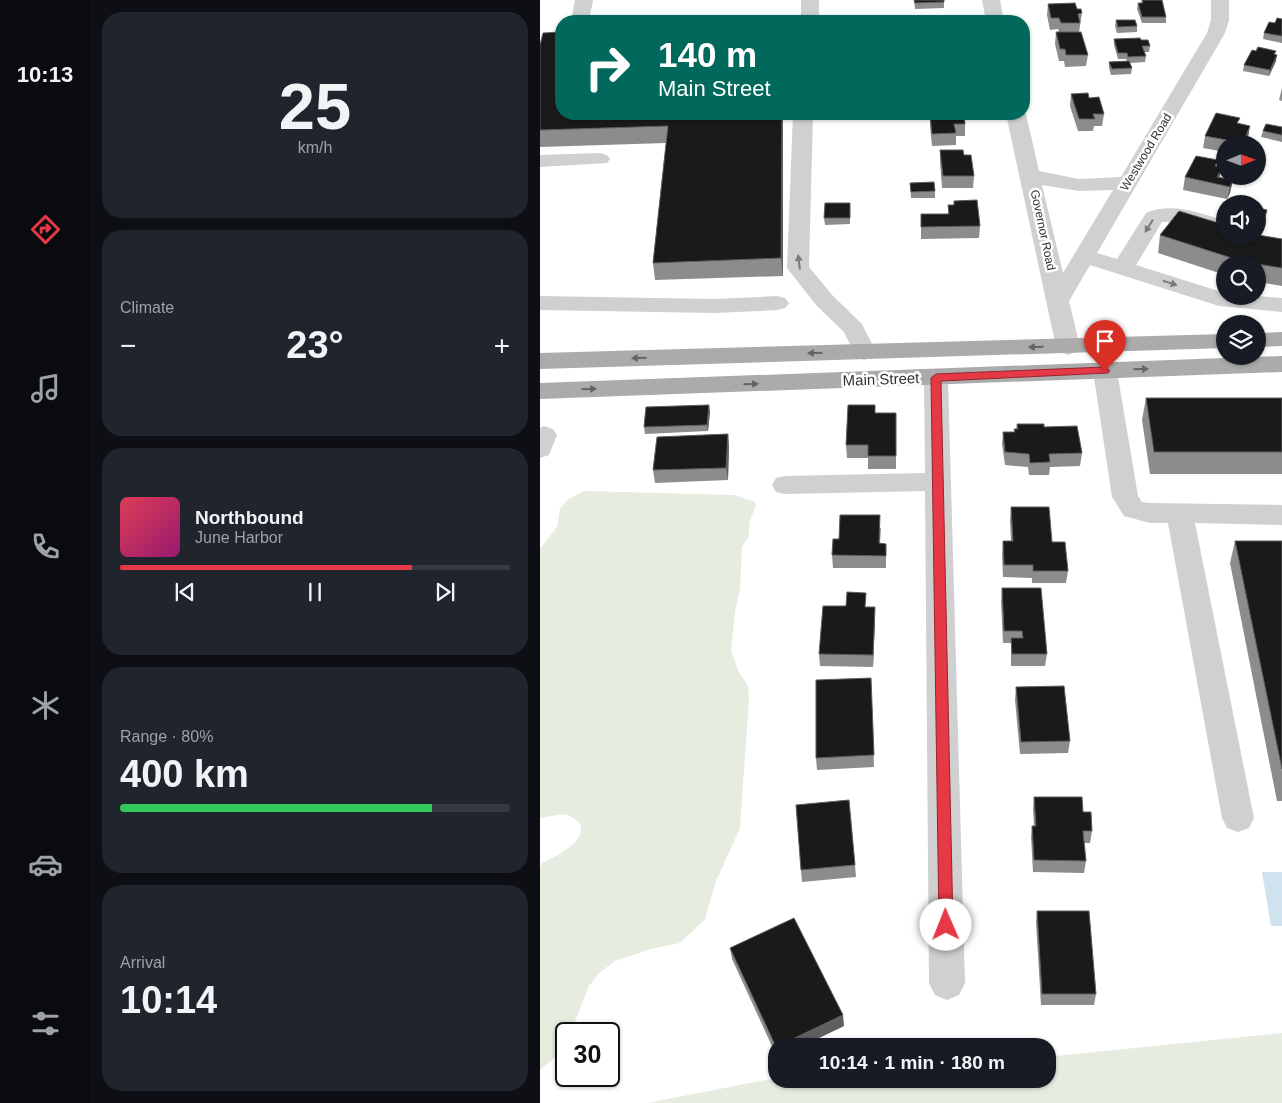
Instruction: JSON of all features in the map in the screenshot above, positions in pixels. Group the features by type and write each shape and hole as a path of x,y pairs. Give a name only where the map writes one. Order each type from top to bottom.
{"main road":[{"path":"1266,340 1282,339"},
{"name":"Main Street","path":"540,361 1216,341"},
{"name":"Main Street","path":"540,391 1282,364"}],"street":[{"path":"581,15 584,0"},
{"path":"810,0 810,15"},
{"path":"991,0 994,15"},
{"name":"Westwood Road","path":"1058,300 1216,33 1220,20 1220,0"},
{"path":"804,120 798,266 826,301 854,329 864,352"},
{"name":"Governor Road","path":"1017,120 1068,347"},
{"path":"540,161 600,159"},
{"path":"1031,175 1048,181 1068,184 1110,185 1128,182"},
{"path":"1123,268 1157,215 1171,214 1216,226"},
{"path":"1084,256 1219,299 1282,305"},
{"path":"540,303 715,306 777,303"},
{"path":"1105,371 1126,502 1133,510 1180,514 1282,515"},
{"path":"936,378 947,983"},
{"path":"785,485 938,482"},
{"path":"1180,514 1238,818"}],"shaded area":[{"path":"584,491 734,495 755,502 756,506 750,520 748,538 742,547 740,590 735,611 731,651 739,672 748,686 749,699 740,828 716,881 705,919 680,943 650,949 615,961 599,973 589,986 575,1022 555,1022 555,1057 540,1070 540,867 542,863 575,843 581,831 580,824 567,815 540,818 540,549 557,527 560,509 567,500"},
{"path":"1282,1033 1282,1103 647,1103 768,1080 768,1088 1056,1088 1056,1056"}],"water":[{"path":"1262,872 1282,872 1282,926 1271,926"}],"building":[{"path":"914,0 944,0 944,2 915,3"},
{"path":"1142,0 1162,0 1166,17 1142,17 1138,3 1143,3"},
{"path":"1075,3 1077,9 1081,9 1082,13 1078,14 1080,23 1061,23 1059,18 1051,18 1048,4"},
{"path":"1277,18 1282,19 1282,36 1264,33 1269,22 1275,23"},
{"path":"1116,20 1135,20 1137,26 1118,27"},
{"path":"555,32 555,120 782,120 781,258 653,263 668,126 540,130 540,45 543,33"},
{"path":"1056,32 1081,32 1088,55 1066,55 1065,49 1060,49"},
{"path":"1140,38 1141,40 1148,40 1150,46 1142,46 1146,56 1128,57 1127,53 1118,53 1114,39"},
{"path":"1258,47 1276,51 1274,54 1277,55 1270,70 1244,65 1252,50 1256,51"},
{"path":"1129,61 1132,68 1112,69 1109,62"},
{"path":"1088,93 1089,98 1099,97 1104,114 1093,114 1095,119 1079,119 1071,94"},
{"path":"1216,113 1240,118 1237,123 1250,126 1246,135 1216,135 1216,138 1205,136"},
{"path":"931,120 965,120 965,124 954,124 956,133 932,134"},
{"path":"1266,124 1282,127 1282,135 1263,131"},
{"path":"940,150 963,150 964,155 971,155 974,176 943,176"},
{"path":"1196,156 1216,160 1216,184 1185,177"},
{"path":"934,182 935,191 911,192 910,183"},
{"path":"977,200 980,226 921,227 921,214 949,214 948,205 954,205 954,201"},
{"path":"825,203 850,203 850,218 824,218"},
{"path":"1179,211 1216,222 1216,245 1266,245 1266,236 1282,239 1282,268 1266,265 1266,255 1222,255 1160,235"},
{"path":"1146,398 1282,398 1282,452 1154,452"},
{"path":"709,405 707,425 644,427 646,407"},
{"path":"848,405 875,405 875,413 896,413 896,456 868,456 868,445 846,445"},
{"path":"1017,424 1044,424 1044,427 1077,426 1082,453 1049,454 1050,462 1030,463 1029,454 1005,452 1003,432 1015,432 1014,429 1018,429"},
{"path":"728,434 726,468 653,470 657,437"},
{"path":"1011,507 1049,507 1052,542 1065,542 1068,571 1033,571 1033,565 1004,565 1003,541 1013,541"},
{"path":"840,515 880,515 879,543 886,544 886,556 832,555 833,539 839,539"},
{"path":"1235,541 1282,541 1282,769"},
{"path":"1002,588 1041,588 1047,654 1012,654 1011,638 1023,638 1022,631 1004,631"},
{"path":"847,592 866,593 865,607 875,607 873,655 819,654 823,606 846,606"},
{"path":"871,678 874,755 816,758 816,680"},
{"path":"1064,686 1070,741 1021,742 1016,687"},
{"path":"1034,797 1082,797 1083,812 1091,812 1092,831 1083,831 1086,861 1034,860 1032,826 1036,826"},
{"path":"849,800 855,865 801,870 796,805"},
{"path":"1037,911 1089,911 1096,994 1042,994"},
{"path":"794,918 843,1015 795,1038 772,1038 730,948"}],"route":[{"path":"946,925 936,378 1105,371"}]}
